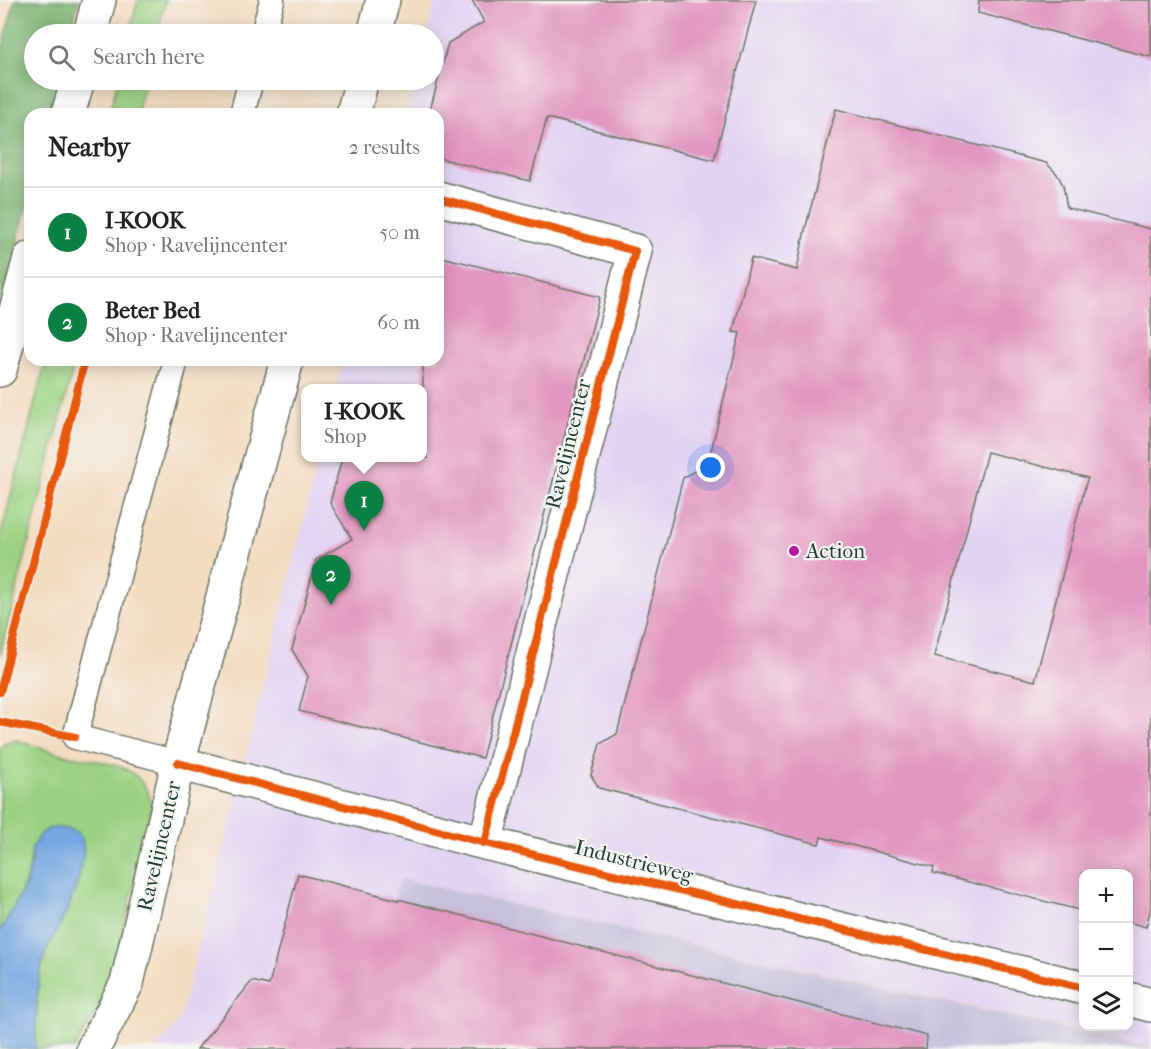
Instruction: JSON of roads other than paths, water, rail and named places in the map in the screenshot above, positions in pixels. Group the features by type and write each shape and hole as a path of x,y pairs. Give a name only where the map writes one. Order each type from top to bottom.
{"street":[{"path":"93,24 99,0"},
{"path":"377,24 383,0"},
{"path":"70,108 75,90"},
{"path":"355,108 359,90"},
{"name":"Ravelijncenter","path":"444,200 635,251 485,843"},
{"path":"0,370 24,280"},
{"name":"Ravelijncenter","path":"93,1049 127,983 178,763 285,366"},
{"name":"Industrieweg","path":"178,763 485,843 1079,987"},
{"path":"1133,1000 1151,1005"}],"lane":[{"path":"266,24 272,0"},
{"path":"244,108 248,90"},
{"path":"174,366 75,737 178,763"}],"water":[{"path":"50,828 71,829 77,832 82,838 83,860 68,908 48,946 41,968 35,1049 0,1049 0,931 26,884 31,866 32,848 40,834"}],"place":[{"name":"I-KOOK","path":"364,531"},
{"name":"Action","path":"794,551"},
{"name":"Beter Bed","path":"331,605"}]}
